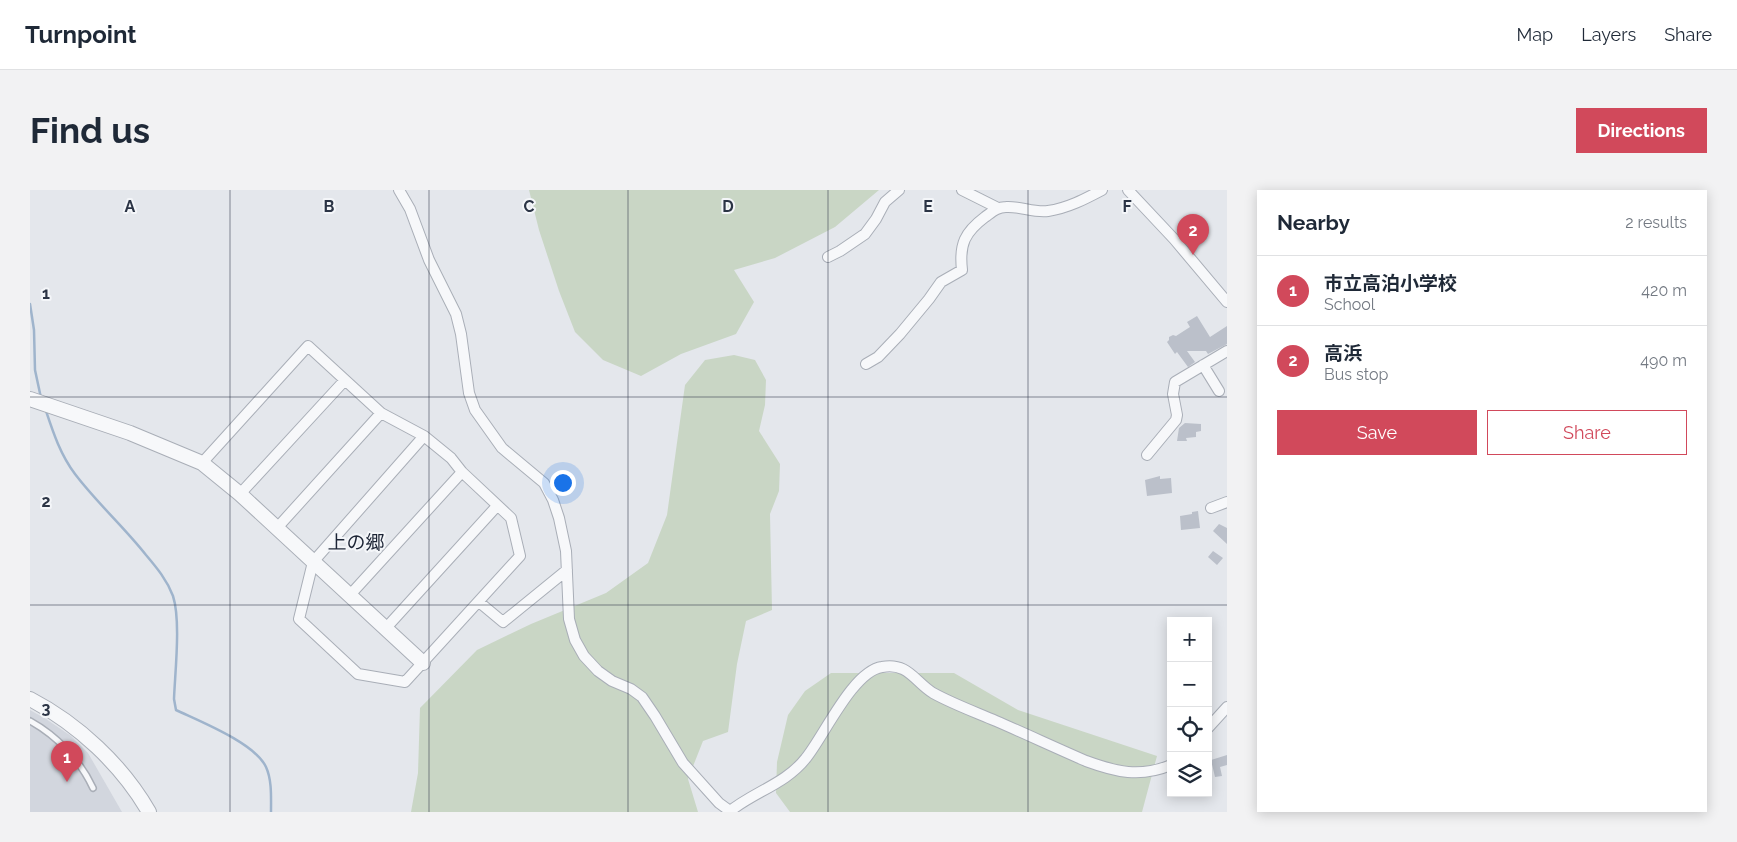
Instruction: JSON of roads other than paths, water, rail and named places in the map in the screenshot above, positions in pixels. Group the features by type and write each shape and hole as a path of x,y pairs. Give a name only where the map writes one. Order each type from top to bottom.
{"street":[{"path":"399,190 410,209 429,260 456,314 461,334 469,392 475,410 502,448 544,483 553,500 566,551 569,619 575,640 584,656 598,671 642,697 683,763 729,811 780,781 806,760 860,680 870,671 881,667 894,666 906,670 932,692 958,706 1107,769 1141,774 1167,766"},
{"path":"828,256 840,251 865,234 885,202 899,190"},
{"path":"962,190 998,208"},
{"path":"866,364 878,357 900,334 941,282 962,270 962,247 970,231 998,208 1007,206 1050,211 1073,205 1102,190"},
{"path":"1128,190 1174,239 1227,302"},
{"path":"202,463 308,346 381,413 424,436 451,458 462,472 511,518 520,556 405,682 358,674 299,619 313,562 424,436"},
{"path":"1147,455 1176,420 1177,415 1173,394 1174,382 1227,351"},
{"path":"1203,365 1219,391"},
{"path":"240,494 345,380"},
{"path":"30,400 130,433 202,463 240,494 423,663"},
{"path":"277,528 381,413"},
{"path":"350,595 462,472"},
{"path":"1211,508 1227,502"},
{"path":"386,628 497,506"},
{"path":"479,602 503,622 567,570"},
{"path":"30,699 69,724 106,756 132,786 149,812"},
{"path":"1212,724 1227,707"}],"lane":[{"path":"30,721 56,739 88,776 93,788"}],"waterway":[{"path":"30,304 34,330 35,370 41,398"},
{"path":"45,408 57,442 75,474 154,565 171,590 177,619 174,699 176,710 239,741 260,758 266,767 269,777 271,812"}],"place":[{"name":"高浜","path":"1193,255"},
{"name":"市立高泊小学校","path":"67,782"}],"district":[{"name":"上の郷","path":"356,542"}]}
